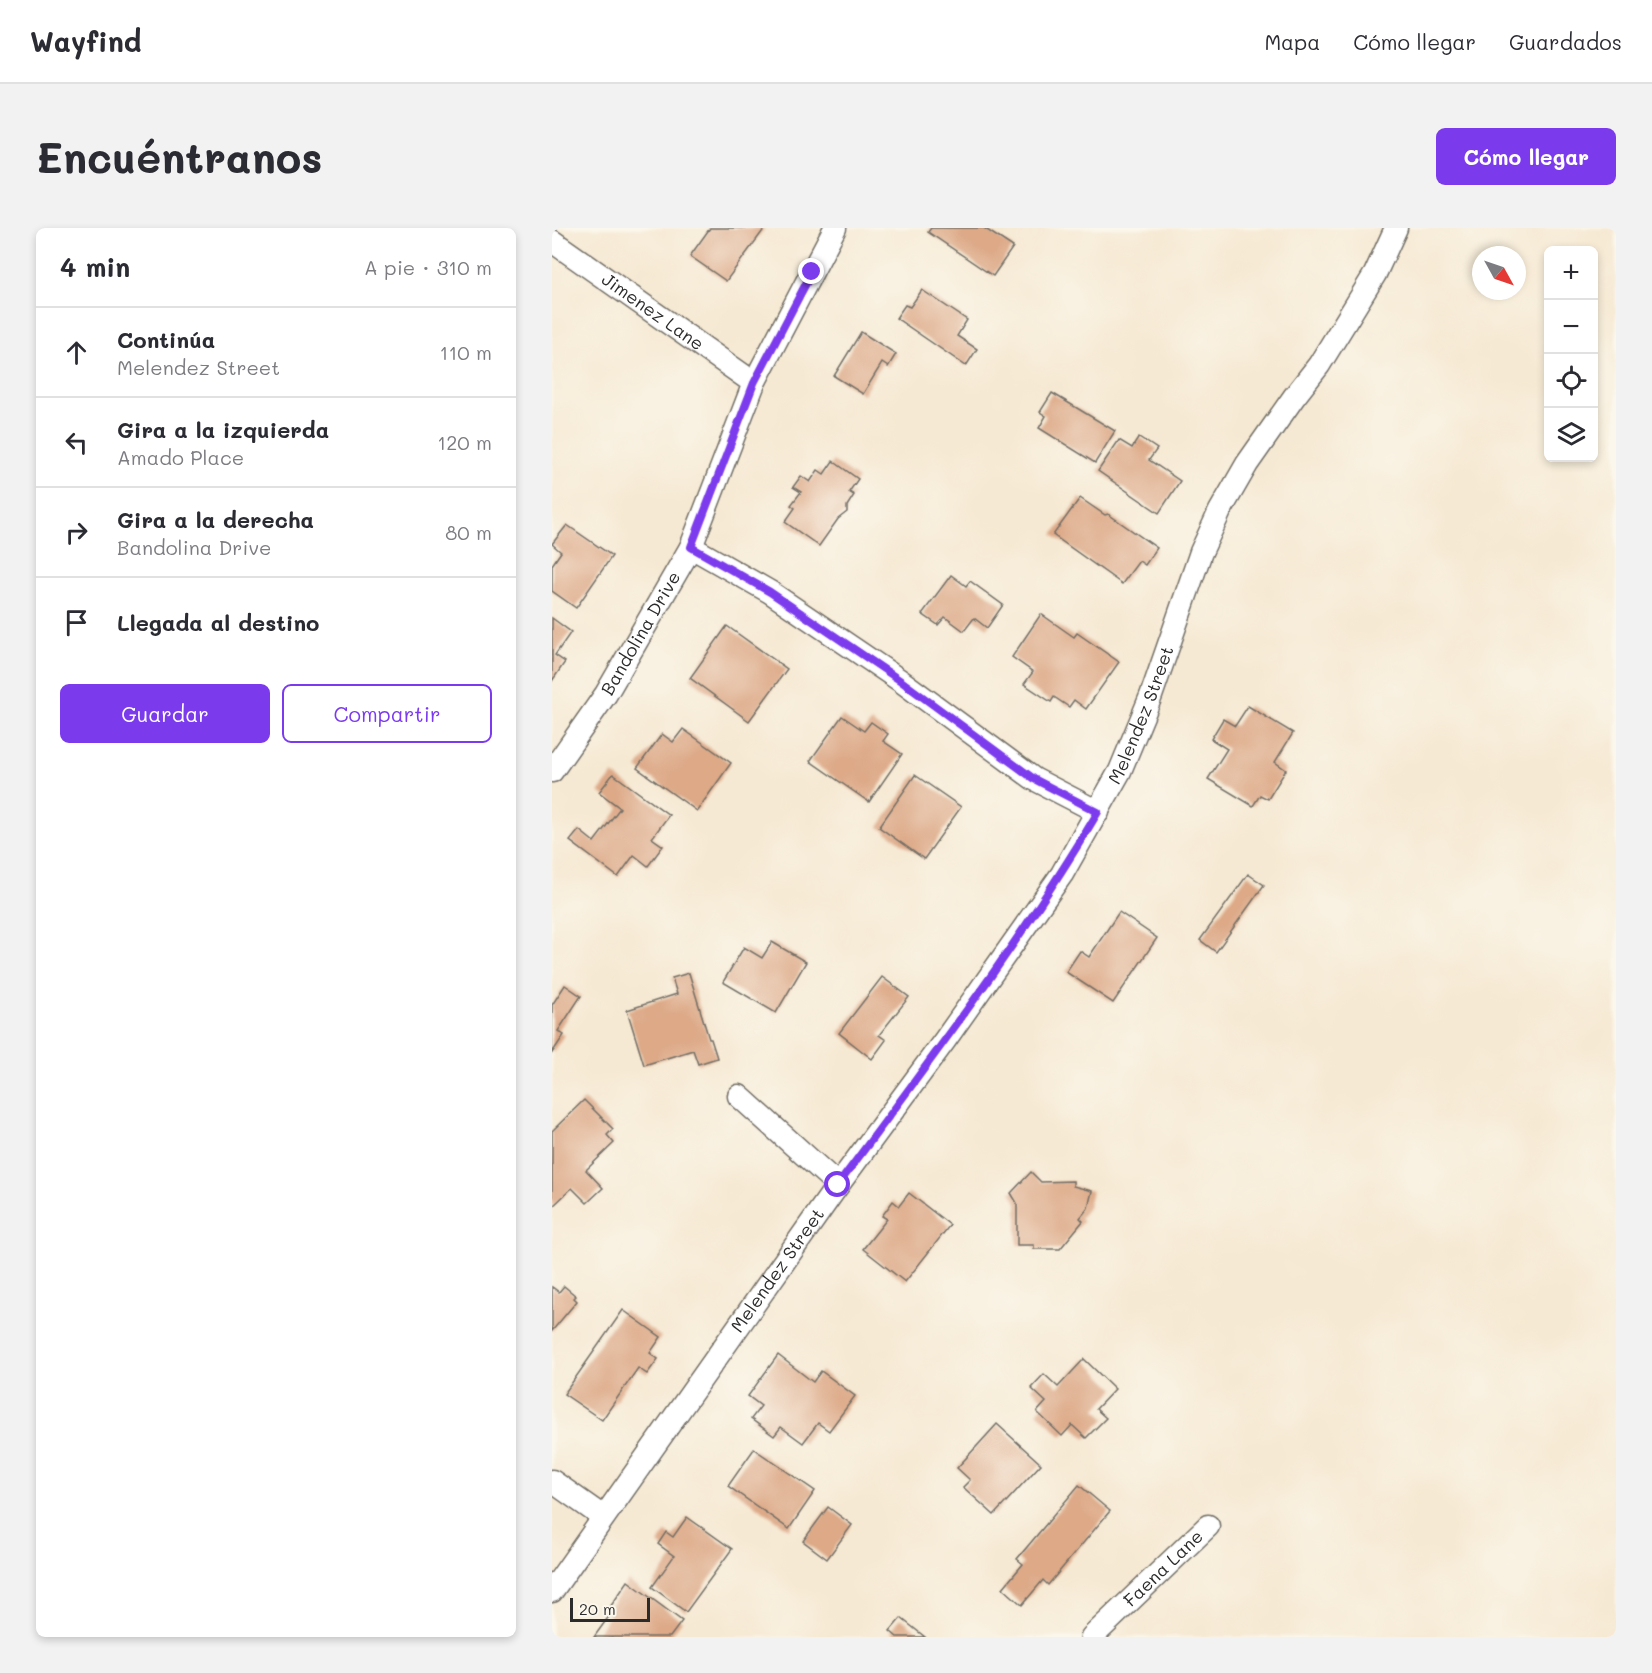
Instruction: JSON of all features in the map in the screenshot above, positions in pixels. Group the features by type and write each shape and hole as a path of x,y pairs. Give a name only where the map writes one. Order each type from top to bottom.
{"street":[{"name":"Bandolina Drive","path":"552,771 606,694 691,547 754,383 835,228"},
{"name":"Melendez Street","path":"552,1591 838,1185 945,1040 1062,874 1120,771 1151,696 1201,552 1220,511 1247,464 1319,365 1375,274 1396,228"},
{"name":"Jimenez Lane","path":"552,241 754,383"},
{"path":"691,547 770,592 901,681 1034,779 1098,812"},
{"path":"739,1096 838,1185"},
{"path":"552,1481 603,1517"},
{"name":"Faena Lane","path":"1092,1637 1208,1526"}],"building":[{"path":"710,228 765,228 726,281 690,256"},
{"path":"931,228 984,228 1013,247 993,276 928,232"},
{"path":"922,290 967,320 957,336 977,349 966,366 896,318 905,305 910,307"},
{"path":"861,332 896,354 888,367 882,363 863,394 834,376"},
{"path":"1052,393 1115,431 1095,463 1039,428 1046,416 1040,412"},
{"path":"1139,437 1157,449 1149,460 1180,481 1159,513 1098,471 1119,440 1132,448"},
{"path":"833,461 858,479 849,492 854,495 847,506 847,512 838,519 819,546 785,522 795,508 791,505 801,492 793,487 801,476 810,482 818,470 824,474"},
{"path":"1080,498 1105,515 1108,514 1157,548 1145,565 1139,561 1122,584 1053,535"},
{"path":"567,525 612,556 576,608 552,591 552,565 561,552 552,544"},
{"path":"951,575 966,586 970,581 1003,605 987,628 974,618 964,631 945,617 938,625 922,614"},
{"path":"1041,614 1074,637 1077,633 1119,662 1086,709 1074,700 1069,707 1054,697 1051,702 1024,684 1033,672 1012,657"},
{"path":"552,618 571,632 555,655 565,662 552,681"},
{"path":"727,626 787,669 749,721 690,678"},
{"path":"1248,706 1293,733 1275,762 1286,770 1268,799 1260,795 1253,806 1208,779 1227,749 1211,739 1223,719 1235,726"},
{"path":"842,716 864,731 871,722 888,734 883,741 902,754 869,802 810,761"},
{"path":"683,729 731,763 697,811 637,768 662,734 673,742"},
{"path":"613,774 669,815 652,838 663,846 648,866 634,855 618,877 570,841 579,830 594,842 620,808 599,792"},
{"path":"915,775 961,807 924,859 879,827"},
{"path":"1248,874 1264,885 1216,952 1200,940"},
{"path":"1119,912 1157,938 1113,1003 1066,972 1080,951 1089,957"},
{"path":"772,942 806,962 776,1013 723,982 744,947 762,958"},
{"path":"689,973 717,1058 698,1064 693,1050 644,1065 627,1010 677,994 672,978"},
{"path":"882,977 909,997 879,1035 886,1040 872,1059 839,1033"},
{"path":"565,985 581,996 558,1031 564,1035 552,1053 552,1005"},
{"path":"584,1100 613,1129 607,1135 614,1143 586,1170 603,1188 587,1203 572,1188 552,1207 552,1131"},
{"path":"1031,1172 1041,1182 1073,1181 1073,1186 1092,1191 1088,1208 1080,1218 1083,1221 1060,1249 1034,1249 1034,1245 1017,1245 1017,1203 1011,1193"},
{"path":"909,1193 950,1225 905,1282 863,1249 887,1219 882,1216 893,1201 899,1206"},
{"path":"564,1286 576,1296 574,1298 577,1301 552,1331 552,1287 559,1292"},
{"path":"623,1310 661,1337 650,1353 658,1359 647,1374 638,1368 602,1420 564,1394"},
{"path":"778,1355 813,1382 821,1371 855,1396 829,1431 818,1423 803,1443 781,1427 774,1436 751,1419 761,1406 748,1396"},
{"path":"1084,1359 1115,1389 1096,1409 1106,1418 1086,1438 1072,1425 1062,1436 1037,1412 1046,1402 1031,1388 1044,1374 1058,1387"},
{"path":"997,1424 1041,1464 994,1515 963,1487 970,1480 957,1468"},
{"path":"754,1449 815,1491 789,1529 728,1486"},
{"path":"1079,1485 1110,1511 1048,1585 1043,1580 1022,1605 1003,1588 1023,1564 1017,1559"},
{"path":"828,1507 852,1525 827,1559 803,1541"},
{"path":"687,1517 732,1549 686,1612 652,1587 674,1556 658,1544 666,1532 673,1537"},
{"path":"628,1581 682,1621 670,1637 594,1637 610,1615 606,1613"},
{"path":"901,1618 925,1637 897,1637 890,1631"}],"route":[{"path":"812,272 754,383 691,547 770,592 901,681 1034,779 1098,812 1062,874 945,1040 838,1185"}]}
